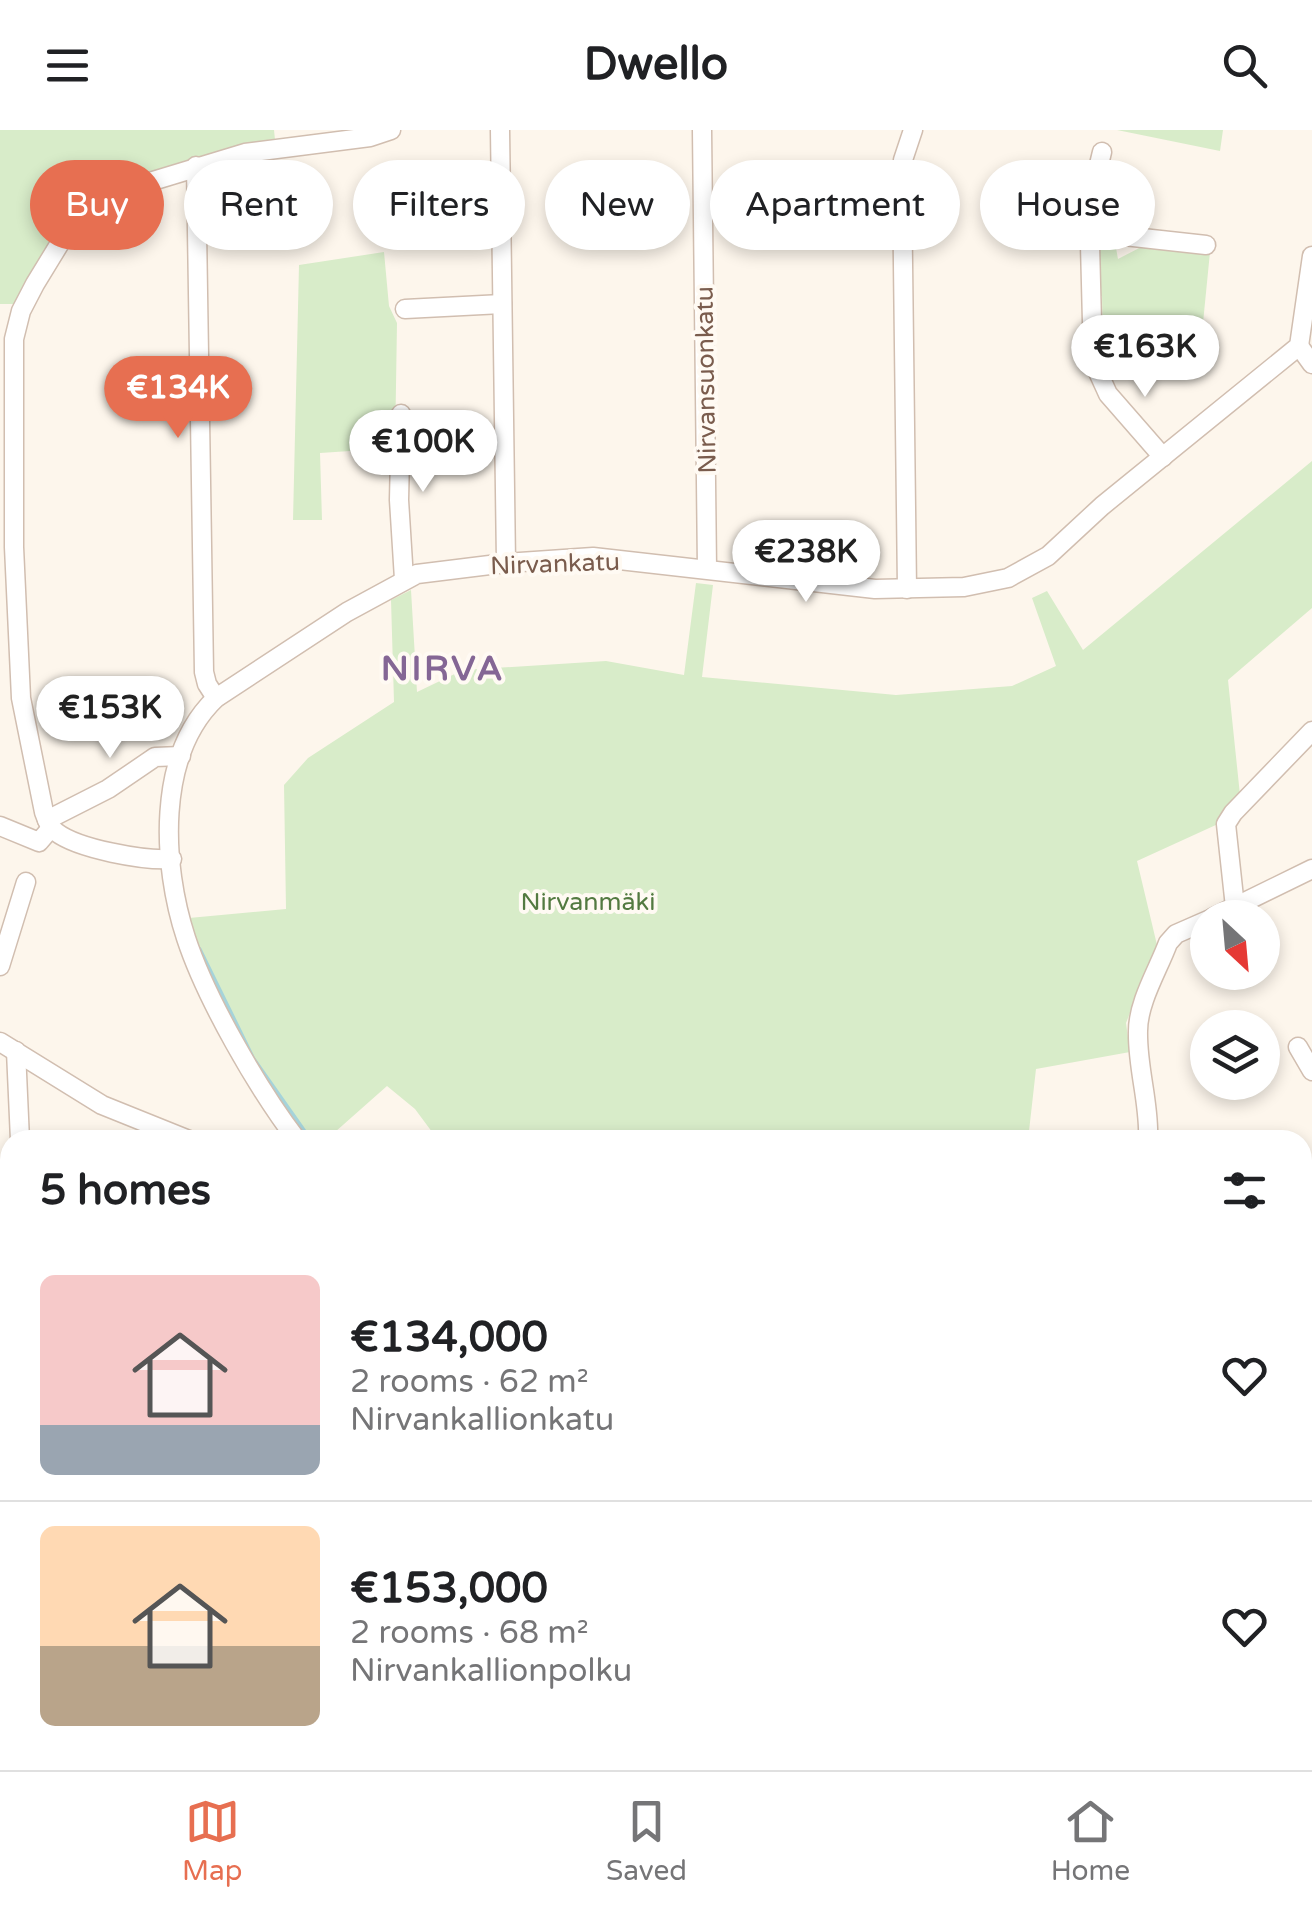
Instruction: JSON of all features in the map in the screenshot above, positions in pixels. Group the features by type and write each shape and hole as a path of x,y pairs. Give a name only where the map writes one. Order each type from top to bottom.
{"street":[{"path":"217,160 299,138 370,137 391,130"},
{"path":"500,130 506,562"},
{"name":"Nirvansuonkatu","path":"702,130 707,569"},
{"path":"907,589 902,183 903,160 913,130"},
{"path":"1100,160 1102,152"},
{"path":"172,859 108,852 59,835 49,824 19,672 14,548 15,329 51,254 86,205 108,193 184,170"},
{"path":"1155,239 1206,244"},
{"path":"197,250 204,675 216,698"},
{"path":"1089,250 1093,361 1108,394 1162,457"},
{"path":"1312,256 1299,346 1312,364"},
{"path":"405,308 502,304"},
{"name":"Nirvankatu","path":"291,1130 265,1093 194,960 180,919 170,804 181,756 201,715 216,698 404,578 506,562 593,556 907,589 970,586 1018,574 1048,556 1093,514 1299,346"},
{"path":"402,414 399,500 404,578"},
{"path":"1234,900 1226,824 1312,731"},
{"path":"0,826 39,842 49,824 155,757 181,756"},
{"path":"1250,900 1312,870"},
{"path":"0,966 26,882"},
{"path":"1149,1130 1138,1038 1140,1018 1168,943 1190,927"},
{"path":"8,1046 19,1130"},
{"path":"8,1046 102,1105 164,1130"},
{"path":"1298,1047 1312,1071"}],"green space":[{"path":"0,130 274,130 275,140 207,160 184,160 184,167 164,173 164,160 30,160 30,250 57,250 18,304 0,304"},
{"path":"1117,130 1223,130 1220,151"},
{"path":"1155,246 1210,252 1203,323 1137,373 1103,342 1096,250 1116,250 1118,259 1135,250 1155,250"},
{"path":"384,252 389,306 397,323 395,448 320,453 322,520 293,520 299,265"},
{"name":"Nirvanmäki","path":"1312,461 1312,608 1228,680 1240,795 1218,824 1137,861 1157,945 1126,1023 1130,1052 1036,1069 1029,1130 431,1130 415,1109 387,1086 337,1130 306,1130 240,1035 198,949 189,918 286,909 284,785 308,758 394,702 391,600 411,590 417,692 463,670 606,661 684,675 696,583 713,585 702,677 896,695 1012,686 1056,666 1032,598 1047,591 1083,650"}],"waterway":[{"path":"199,949 253,1059 303,1130"}],"district":[{"name":"NIRVA","path":"443,668"}]}
